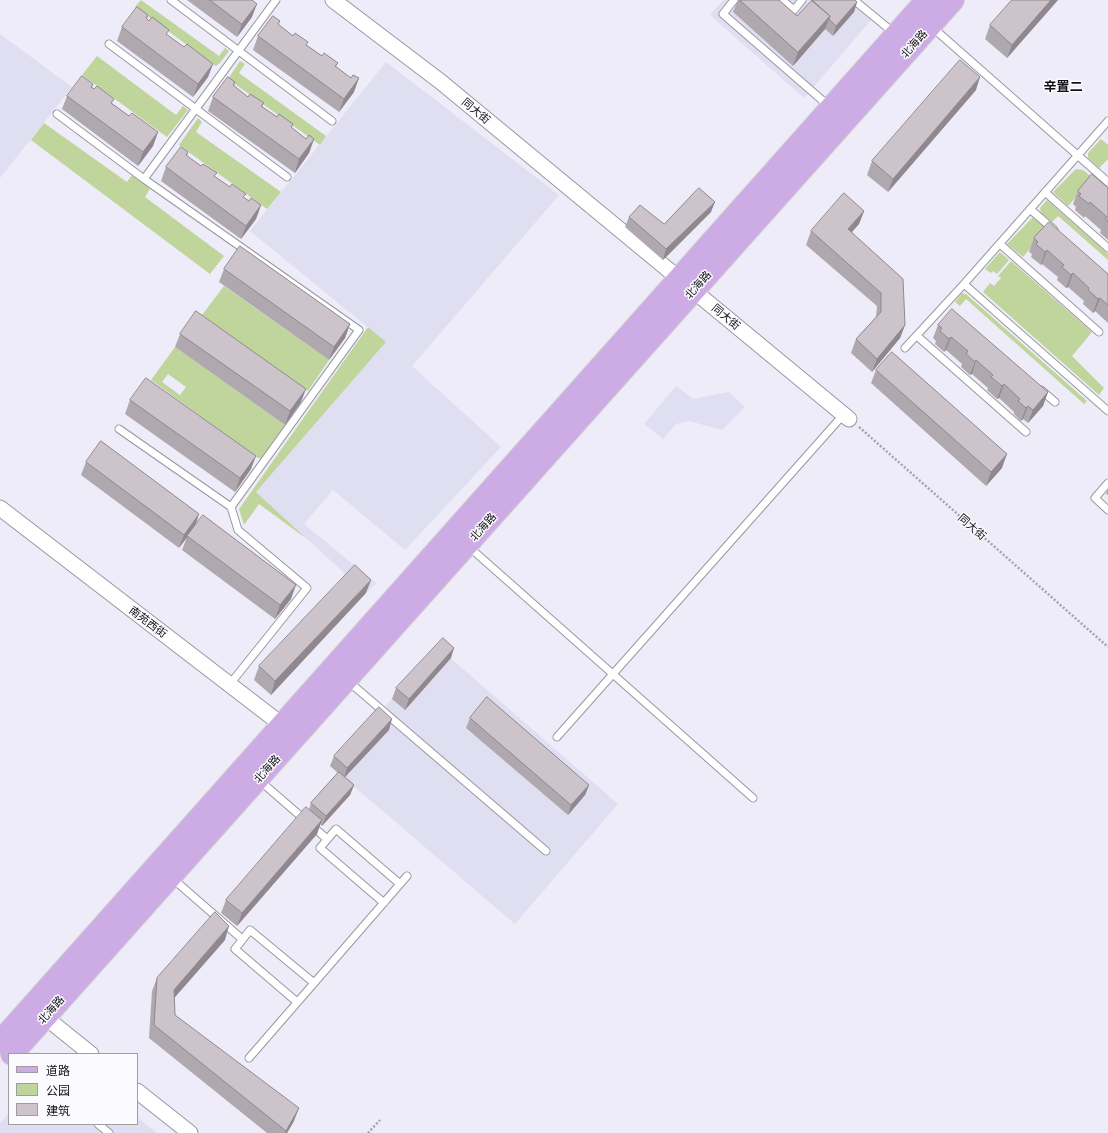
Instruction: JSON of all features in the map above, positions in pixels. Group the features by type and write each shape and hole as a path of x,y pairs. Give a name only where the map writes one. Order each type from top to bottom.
{"main road":[{"name":"北海路","path":"686,285 831,108 896,35 924,15 953,0"},
{"name":"北海路","path":"0,1042 289,730 686,285 924,15"},
{"name":"北海路","path":"13,1053 258,779 289,730 346,680 460,539"},
{"path":"0,1067 8,1058"}],"street":[{"name":"同大街","path":"333,0 441,82 846,416"},
{"name":"南苑西街","path":"0,508 289,730"},
{"path":"45,1017 90,1053"},
{"path":"138,1092 190,1133"}],"lane":[{"path":"171,0 332,121"},
{"path":"144,179 276,0"},
{"path":"734,0 723,14 831,108"},
{"path":"782,0 794,10 802,0"},
{"path":"854,0 896,35"},
{"path":"924,15 1108,182"},
{"path":"109,44 287,177"},
{"path":"57,114 144,179 360,330 231,507"},
{"path":"905,348 916,336 948,308 964,284 1108,121"},
{"path":"1045,192 1108,248"},
{"path":"1030,209 1060,236"},
{"path":"1000,244 1099,332"},
{"path":"964,284 1108,411"},
{"path":"916,336 1026,432"},
{"path":"1038,387 1055,402"},
{"path":"557,737 846,416"},
{"path":"119,429 231,507 238,530 308,588 230,684"},
{"path":"1108,483 1095,498 1108,510"},
{"path":"460,539 753,798"},
{"path":"346,680 546,851"},
{"path":"258,779 328,839"},
{"path":"384,903 320,848 336,829 400,884"},
{"path":"249,1058 407,876"},
{"path":"170,877 242,939"},
{"path":"297,1002 235,949 250,930 314,983"},
{"path":"99,1125 107,1132"}],"path":[{"name":"同大街","path":"846,416 1108,647"},
{"path":"368,1133 380,1120"}],"shaded area":[{"path":"723,0 847,0 871,20 804,98 710,15"},
{"path":"0,34 72,87 0,178"},
{"path":"386,62 559,195 412,366 501,447 405,550 333,490 304,524 376,583 366,593 256,492 386,342 250,231"},
{"path":"676,386 693,399 729,392 745,407 722,430 689,421 676,424 663,439 644,424"},
{"path":"439,648 618,804 515,924 330,766"},
{"path":"8,1114 8,1125 138,1125 138,1118 157,1133 0,1133 0,1123"}],"green space":[{"path":"141,0 219,56 225,48 229,51 216,66 135,7"},
{"path":"97,56 176,115 183,106 188,110 167,137 82,75"},
{"path":"240,61 245,64 239,73 326,136 320,145 228,79"},
{"path":"198,118 202,122 196,132 281,192 267,209 179,145"},
{"path":"44,123 127,182 132,175 150,189 145,197 224,256 210,274 31,140"},
{"path":"1101,139 1108,145 1108,159 1099,168 1088,158 1088,153"},
{"path":"1076,169 1083,170 1093,178 1068,206 1053,192"},
{"path":"1047,200 1108,254 1108,260 1058,216 1052,222 1041,213 1040,208"},
{"path":"1032,218 1035,218 1048,228 1023,257 1007,244"},
{"path":"1000,252 1009,260 997,274 993,271 991,273 985,269"},
{"path":"1011,261 1092,332 1072,356 1104,388 1099,395 983,292 990,283 994,286 1001,278 998,276"},
{"path":"224,286 329,360 308,391 202,315"},
{"path":"962,293 966,294 1087,401 1084,404 966,299 960,306 955,302"},
{"path":"368,327 386,342 256,492 307,539 259,504 244,525 239,509"},
{"path":"175,347 285,425 261,458 258,458 151,380","holes":["168,374 186,387 180,395 162,382"]}],"building":[{"path":"210,0 252,0 257,4 242,24"},
{"path":"740,0 779,0 797,16 812,0 830,16 798,52"},
{"path":"855,0 857,2 836,26 829,19 830,16 812,1"},
{"path":"1012,0 1051,0 1012,45 990,25"},
{"path":"137,7 148,15 146,18 149,21 152,17 169,30 166,34 184,47 187,44 213,64 198,84 122,27"},
{"path":"273,16 280,21 278,24 293,36 295,33 308,42 306,45 322,56 324,53 338,63 335,66 351,78 353,75 359,78 344,99 258,36"},
{"path":"960,60 980,77 893,179 872,161"},
{"path":"82,76 93,84 91,87 94,89 97,86 114,99 111,103 129,116 132,113 158,132 143,152 67,96"},
{"path":"228,77 235,82 233,85 248,97 250,94 264,103 261,106 277,117 279,114 293,124 291,127 306,139 309,135 314,139 299,159 213,97"},
{"path":"181,147 188,152 186,155 201,166 203,164 217,173 214,176 230,187 232,184 246,194 243,197 249,201 251,198 261,205 246,226 166,167"},
{"path":"1092,174 1108,188 1108,222 1105,219 1107,217 1090,202 1089,204 1079,196 1081,194 1078,191"},
{"path":"699,188 715,202 666,249 629,217 640,205 664,224"},
{"path":"844,193 864,211 848,229 903,279 905,325 877,359 856,339 881,312 881,293 811,231"},
{"path":"1049,222 1108,274 1108,305 1088,290 1089,288 1073,273 1071,275 1062,267 1064,265 1047,250 1045,252 1036,244 1038,242 1034,238"},
{"path":"240,246 350,324 334,347 224,269"},
{"path":"952,309 1048,392 1033,410 1028,406 1026,408 1018,401 1020,399 1004,384 1002,386 991,377 993,375 976,360 975,362 966,354 968,351 951,337 949,339 940,331 942,328 938,325"},
{"path":"196,311 306,389 290,411 180,334"},
{"path":"892,352 1007,454 991,472 876,370"},
{"path":"146,378 256,456 240,478 130,400"},
{"path":"101,441 199,514 184,535 86,462"},
{"path":"203,515 296,585 280,605 187,536"},
{"path":"355,565 371,580 275,681 259,666"},
{"path":"443,638 454,648 409,699 396,688"},
{"path":"487,697 589,785 571,805 470,718"},
{"path":"379,707 392,719 347,768 334,756"},
{"path":"339,772 354,785 326,816 311,803"},
{"path":"306,807 322,820 242,913 226,900"},
{"path":"215,912 229,926 174,990 175,1015 299,1108 286,1131 154,1025 157,978"}],"district":[{"name":"辛置二","path":"1063,87"}]}
